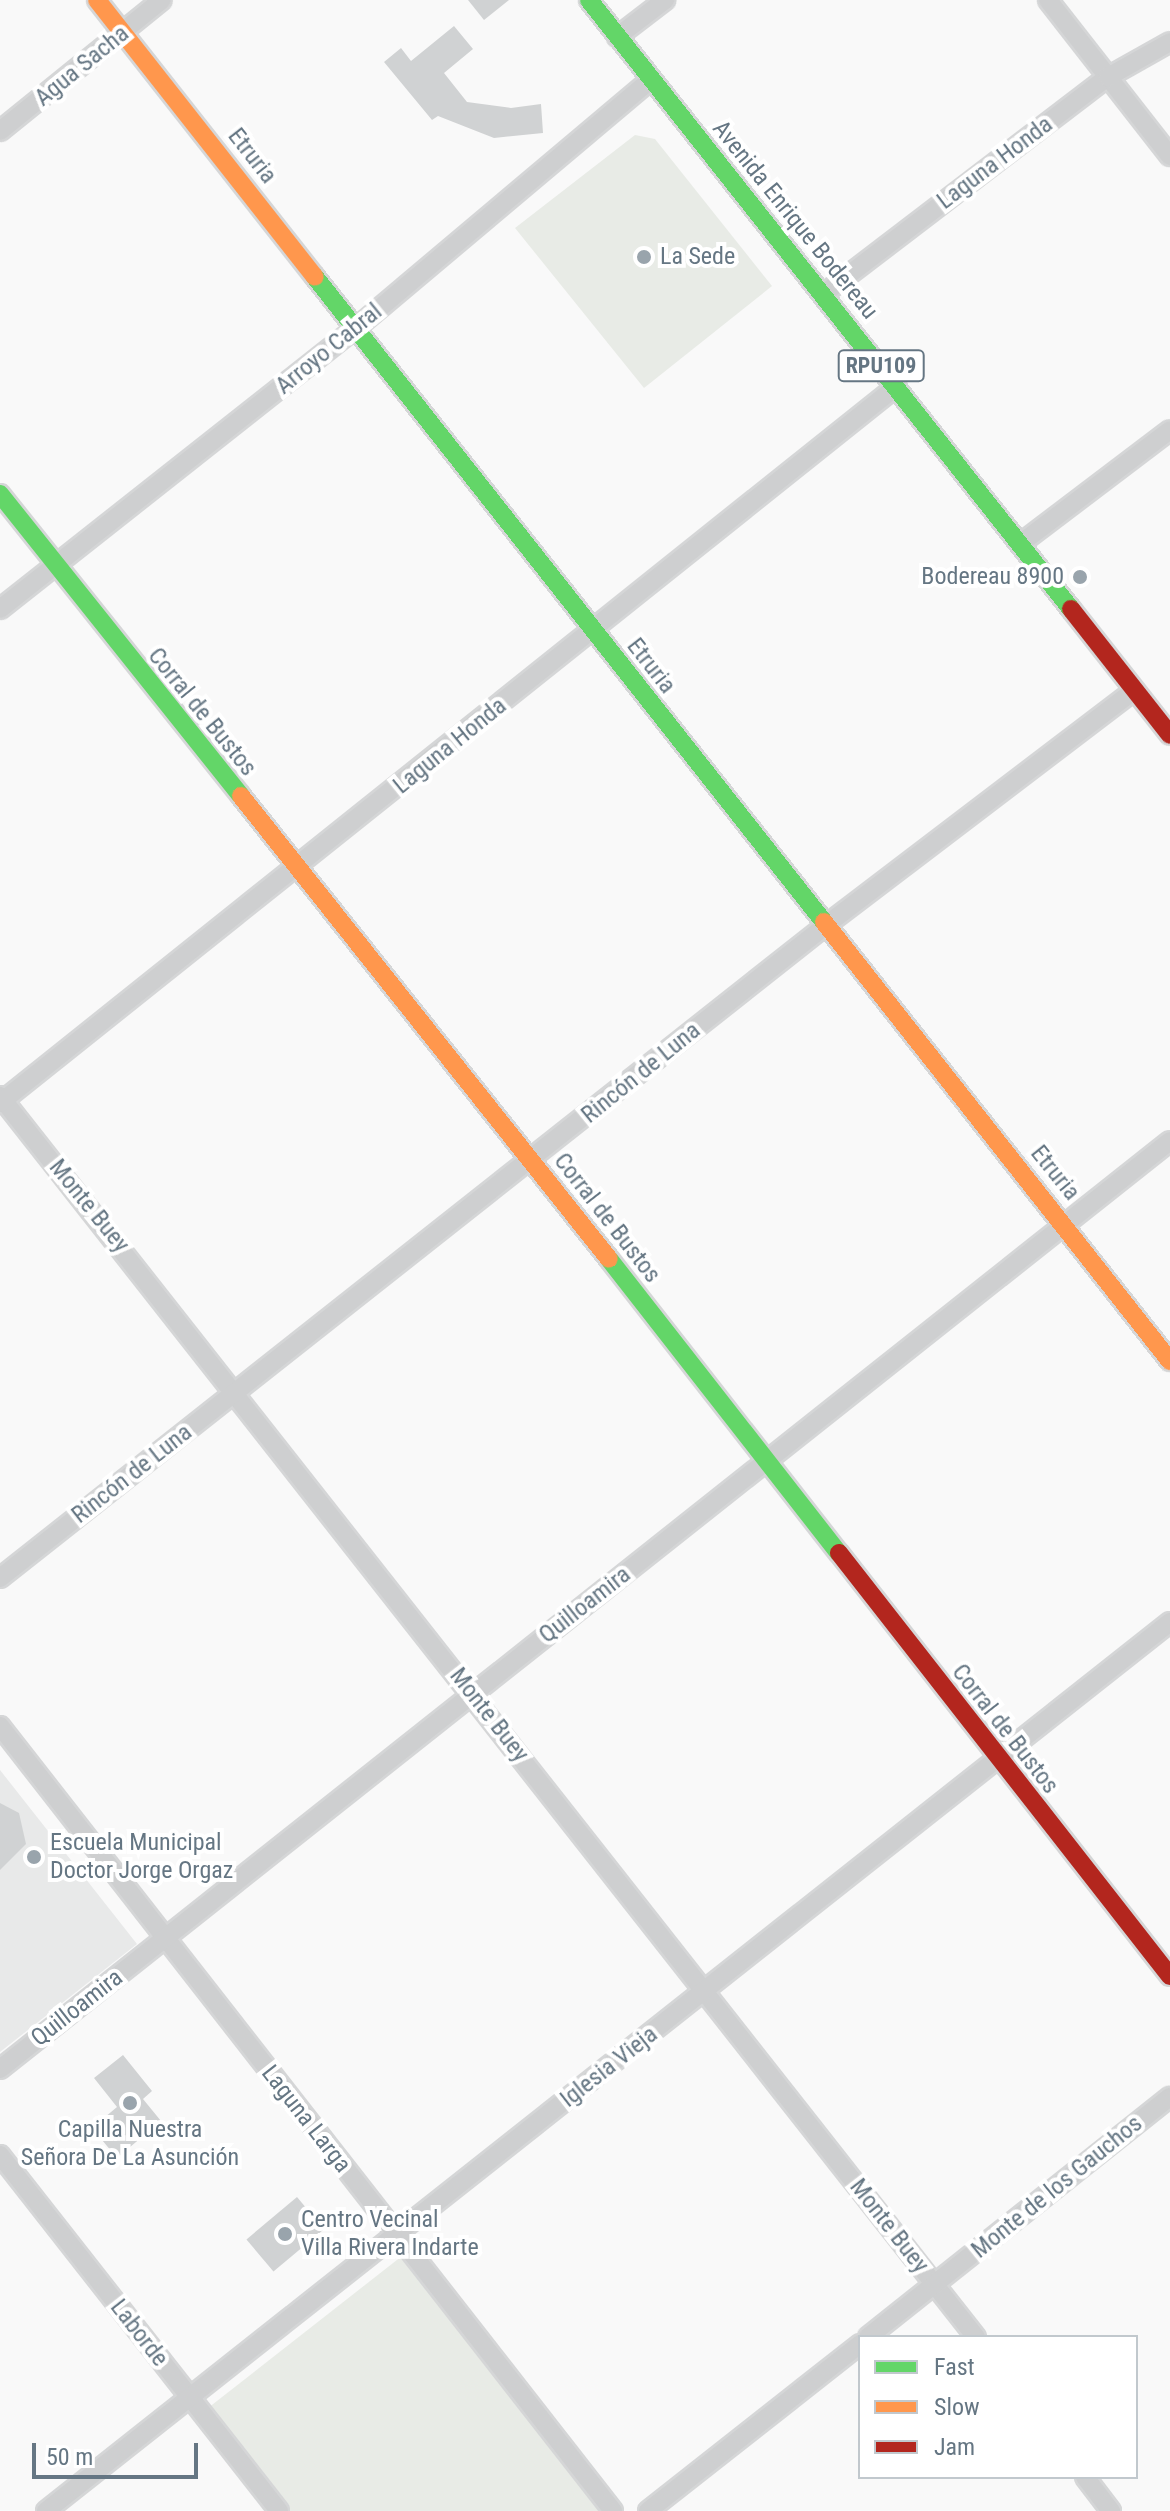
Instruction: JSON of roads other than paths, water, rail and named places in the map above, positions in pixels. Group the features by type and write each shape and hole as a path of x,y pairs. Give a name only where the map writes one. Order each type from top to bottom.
{"street":[{"name":"Etruria","path":"97,0 1170,1361"},
{"name":"Agua Sacha","path":"0,131 162,0"},
{"name":"Avenida Enrique Bodereau","path":"589,0 825,293 1170,735"},
{"path":"617,37 665,0"},
{"path":"1048,0 1170,156"},
{"name":"Laguna Honda","path":"825,293 1108,77 1170,42"},
{"name":"Arroyo Cabral","path":"0,609 356,328 651,80"},
{"name":"Laguna Honda","path":"1,1100 297,869 897,386"},
{"path":"1020,544 1170,430"},
{"name":"Corral de Bustos","path":"0,494 532,1160 764,1462 1170,1976"},
{"name":"Rincón de Luna","path":"0,1578 825,926 1134,691"},
{"name":"Monte Buey","path":"1,1100 237,1391 974,2335"},
{"name":"Quilloamira","path":"0,2069 1170,1141"},
{"name":"Iglesia Vieja","path":"46,2511 1170,1622"},
{"name":"Laguna Larga","path":"0,1726 613,2511"},
{"name":"Monte de los Gauchos","path":"871,2335 1170,2097"},
{"name":"Laborde","path":"0,2155 279,2511"},
{"path":"648,2511 858,2346"},
{"path":"1087,2479 1111,2511"}],"place":[{"name":"La Sede","path":"644,257"},
{"name":"Bodereau 8900","path":"1080,577"},
{"name":"Escuela Municipal Doctor Jorge Orgaz","path":"34,1857"},
{"name":"Capilla Nuestra Señora De La Asunción","path":"130,2103"},
{"name":"Centro Vecinal Villa Rivera Indarte","path":"285,2234"}]}
